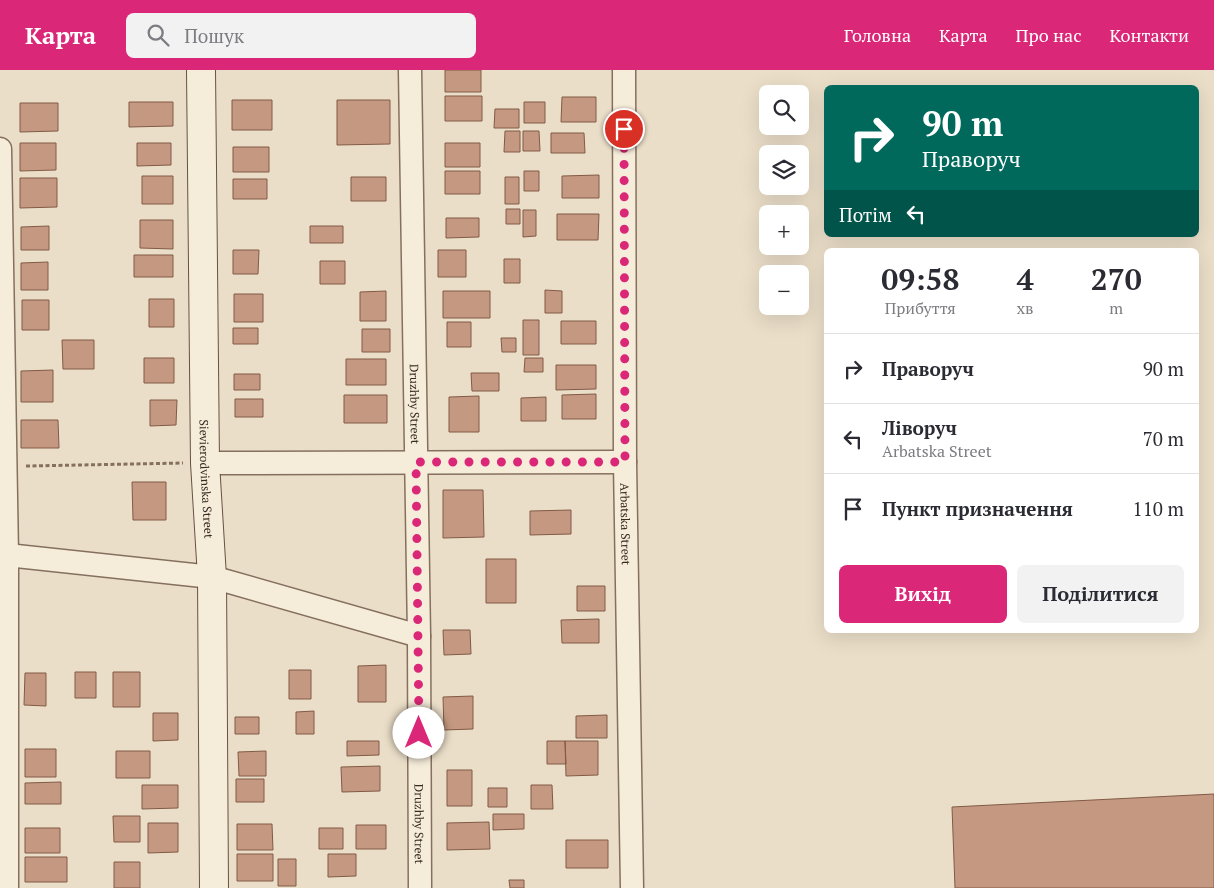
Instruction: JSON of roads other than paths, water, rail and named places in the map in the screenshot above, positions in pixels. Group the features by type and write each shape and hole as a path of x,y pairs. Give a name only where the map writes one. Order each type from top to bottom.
{"street":[{"name":"Sievierodvinska Street","path":"200,70 205,463 212,577 214,888"},
{"name":"Druzhby Street","path":"410,70 419,636 420,888"},
{"name":"Arbatska Street","path":"624,70 625,462 632,888"},
{"path":"0,149 7,555 7,888"},
{"path":"205,463 625,462"},
{"path":"7,555 212,577 419,636"}]}
